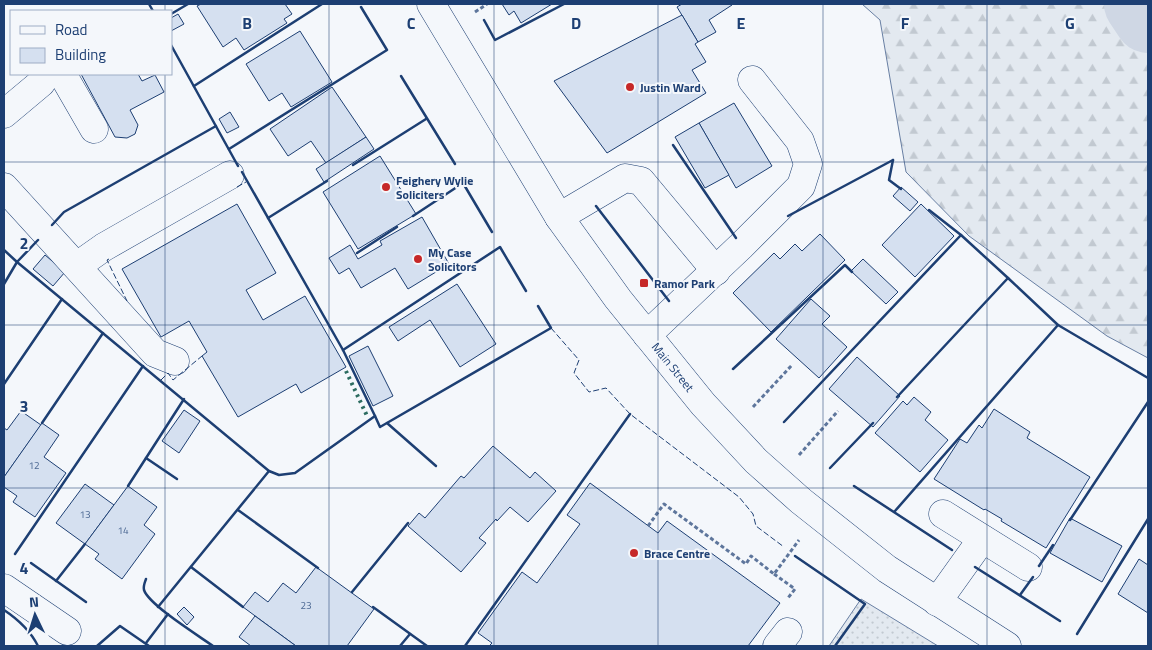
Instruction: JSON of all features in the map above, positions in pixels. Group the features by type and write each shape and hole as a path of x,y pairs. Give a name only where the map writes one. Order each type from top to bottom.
{"street":[{"name":"Main Street","path":"431,4 559,217 618,299 703,404 756,461 801,501 887,570 1007,646"},
{"path":"4,114 41,83 46,75"},
{"path":"61,75 64,77 94,129"},
{"path":"647,335 716,271 801,186 808,164 800,141 752,80"},
{"path":"77,266 104,247 230,175"},
{"path":"559,217 625,178 641,181 716,271"},
{"path":"4,187 156,353 175,361"},
{"path":"943,514 1028,567"},
{"path":"937,602 982,539"},
{"path":"4,588 67,631"}],"path":[{"path":"750,410 792,366"},
{"path":"796,458 838,411"},
{"path":"648,526 664,504 746,564 751,556 789,584"},
{"path":"774,574 789,554"}],"green space":[{"path":"862,4 1148,4 1148,358 1107,336 969,236 906,172 880,20"},
{"path":"861,599 938,646 829,646"}],"building":[{"path":"201,4 285,4 292,14 284,19 287,23 244,50 236,38 223,47 197,6"},
{"path":"502,4 552,4 521,23 514,11 509,15"},
{"path":"682,4 732,5 709,20 716,32 698,42 677,7"},
{"path":"178,14 184,24 172,30 172,17"},
{"name":"Justin Ward","path":"682,15 698,42 695,44 706,62 692,70 706,93 607,153 554,81"},
{"path":"300,31 332,82 291,107 282,93 269,101 246,64"},
{"path":"82,75 139,75 142,81 155,75 164,92 130,110 138,125 135,134 127,138 115,137"},
{"path":"332,87 366,137 326,163 311,141 288,156 270,129"},
{"path":"734,103 772,166 736,188 699,123"},
{"path":"230,112 239,127 227,133 219,119"},
{"path":"699,123 729,175 705,188 675,137"},
{"path":"366,137 374,149 324,182 316,169"},
{"path":"380,156 416,214 358,249 323,192"},
{"path":"901,187 918,202 910,211 893,196"},
{"path":"237,204 276,273 246,290 263,320 305,296 346,367 301,393 296,384 238,417 202,356 207,352 189,321 161,337 122,269"},
{"path":"921,204 954,236 915,277 882,245"},
{"path":"422,217 449,264 408,289 395,268 361,288 349,268 339,274 329,258 350,245 358,259 382,245 380,241"},
{"path":"820,234 845,260 771,332 733,293 774,253 780,259 795,244 802,251"},
{"path":"45,255 65,272 53,286 33,269"},
{"path":"863,259 898,292 886,304 851,271"},
{"path":"457,284 496,344 460,367 430,320 398,341 389,327"},
{"path":"811,299 830,316 822,324 847,347 819,378 776,339"},
{"path":"368,346 393,396 373,406 349,356"},
{"path":"857,357 900,396 873,427 829,389"},
{"path":"914,397 931,412 925,420 948,440 920,472 875,433 903,401 907,405"},
{"path":"994,409 1030,432 1027,438 1090,477 1046,548 1001,521 1002,519 934,479 960,439 967,443 979,425 982,428"},
{"path":"184,410 200,421 179,453 162,441"},
{"path":"21,411 41,425 4,477 4,428 7,430"},
{"path":"42,423 59,435 44,457 66,473 35,517 13,502 17,496 4,487 4,477"},
{"path":"493,446 530,478 535,472 556,491 528,522 510,507 479,538 486,543 461,572 408,526 419,513 425,518 461,476 464,478"},
{"name":"Brace Centre","path":"590,483 658,533 667,521 780,603 748,646 489,646 492,643 478,633 522,572 537,583 580,524 567,515"},
{"path":"85,484 114,505 85,544 56,523"},
{"path":"128,486 157,507 144,525 155,534 122,579 95,559 99,554 85,544"},
{"path":"1070,518 1122,546 1102,582 1050,553"},
{"path":"1139,559 1148,565 1148,613 1118,594"},
{"path":"316,567 374,609 347,646 296,646 243,607 255,592 268,602 283,583 296,593"},
{"path":"184,607 194,617 187,625 177,614"},
{"path":"255,616 296,646 251,646 239,637"}],"waterway":[{"path":"1138,4 1148,19"}],"hedge":[{"path":"346,371 368,418"}],"fence":[{"path":"237,187 246,182"},
{"path":"109,259 107,260 127,301"},
{"path":"551,328 579,360 574,373 589,392 606,388 630,414 739,497 753,514 756,526 784,547"},
{"path":"161,380 168,373 173,380 202,356"}],"wall":[{"path":"149,4 152,10"},
{"path":"172,13 188,4"},
{"path":"194,86 322,4"},
{"path":"484,20 495,40 564,4"},
{"path":"229,149 387,50 361,7"},
{"path":"172,47 238,166"},
{"path":"401,76 455,164"},
{"path":"353,165 426,119"},
{"path":"52,225 64,212 216,126"},
{"path":"673,145 736,238"},
{"path":"893,160 889,180 901,189"},
{"path":"788,216 893,160"},
{"path":"38,240 17,262 269,471 279,475 295,473 375,416 343,350 242,172"},
{"path":"268,218 327,181"},
{"path":"413,216 463,183 492,232"},
{"path":"596,206 669,301"},
{"path":"929,210 961,235"},
{"path":"357,253 397,227"},
{"path":"784,422 961,235 1008,278"},
{"path":"343,350 500,247 526,291"},
{"path":"4,250 17,262 4,284"},
{"path":"733,369 845,265 852,272"},
{"path":"895,511 1058,325 1008,278 897,397"},
{"path":"4,384 62,299"},
{"path":"375,416 380,427 551,328 538,306"},
{"path":"1058,325 1148,378"},
{"path":"42,423 103,333"},
{"path":"15,554 143,366"},
{"path":"128,486 184,399"},
{"path":"1070,520 1148,402"},
{"path":"465,646 630,414"},
{"path":"387,423 436,466"},
{"path":"830,468 873,423"},
{"path":"146,458 177,479"},
{"path":"158,607 269,471"},
{"path":"854,486 952,550"},
{"path":"238,510 318,568"},
{"path":"1077,634 1148,519"},
{"path":"352,592 408,523"},
{"path":"56,581 85,544"},
{"path":"1039,566 1053,545"},
{"path":"795,556 865,604 835,646"},
{"path":"31,563 86,602"},
{"path":"191,567 243,607"},
{"path":"975,567 1060,621"},
{"path":"1020,595 1033,577"},
{"path":"146,579 144,590 155,604 213,646"},
{"path":"373,607 427,646"},
{"path":"4,610 24,626 38,646"},
{"path":"146,643 168,614"},
{"path":"97,646 120,626 149,646"},
{"path":"400,646 410,634"}],"place":[{"name":"Justin Ward","path":"630,87"},
{"name":"Feighery Wylie Soliciters","path":"386,187"},
{"name":"My Case Solicitors","path":"418,259"},
{"name":"Ramor Park","path":"644,283"},
{"name":"Brace Centre","path":"634,553"}]}
